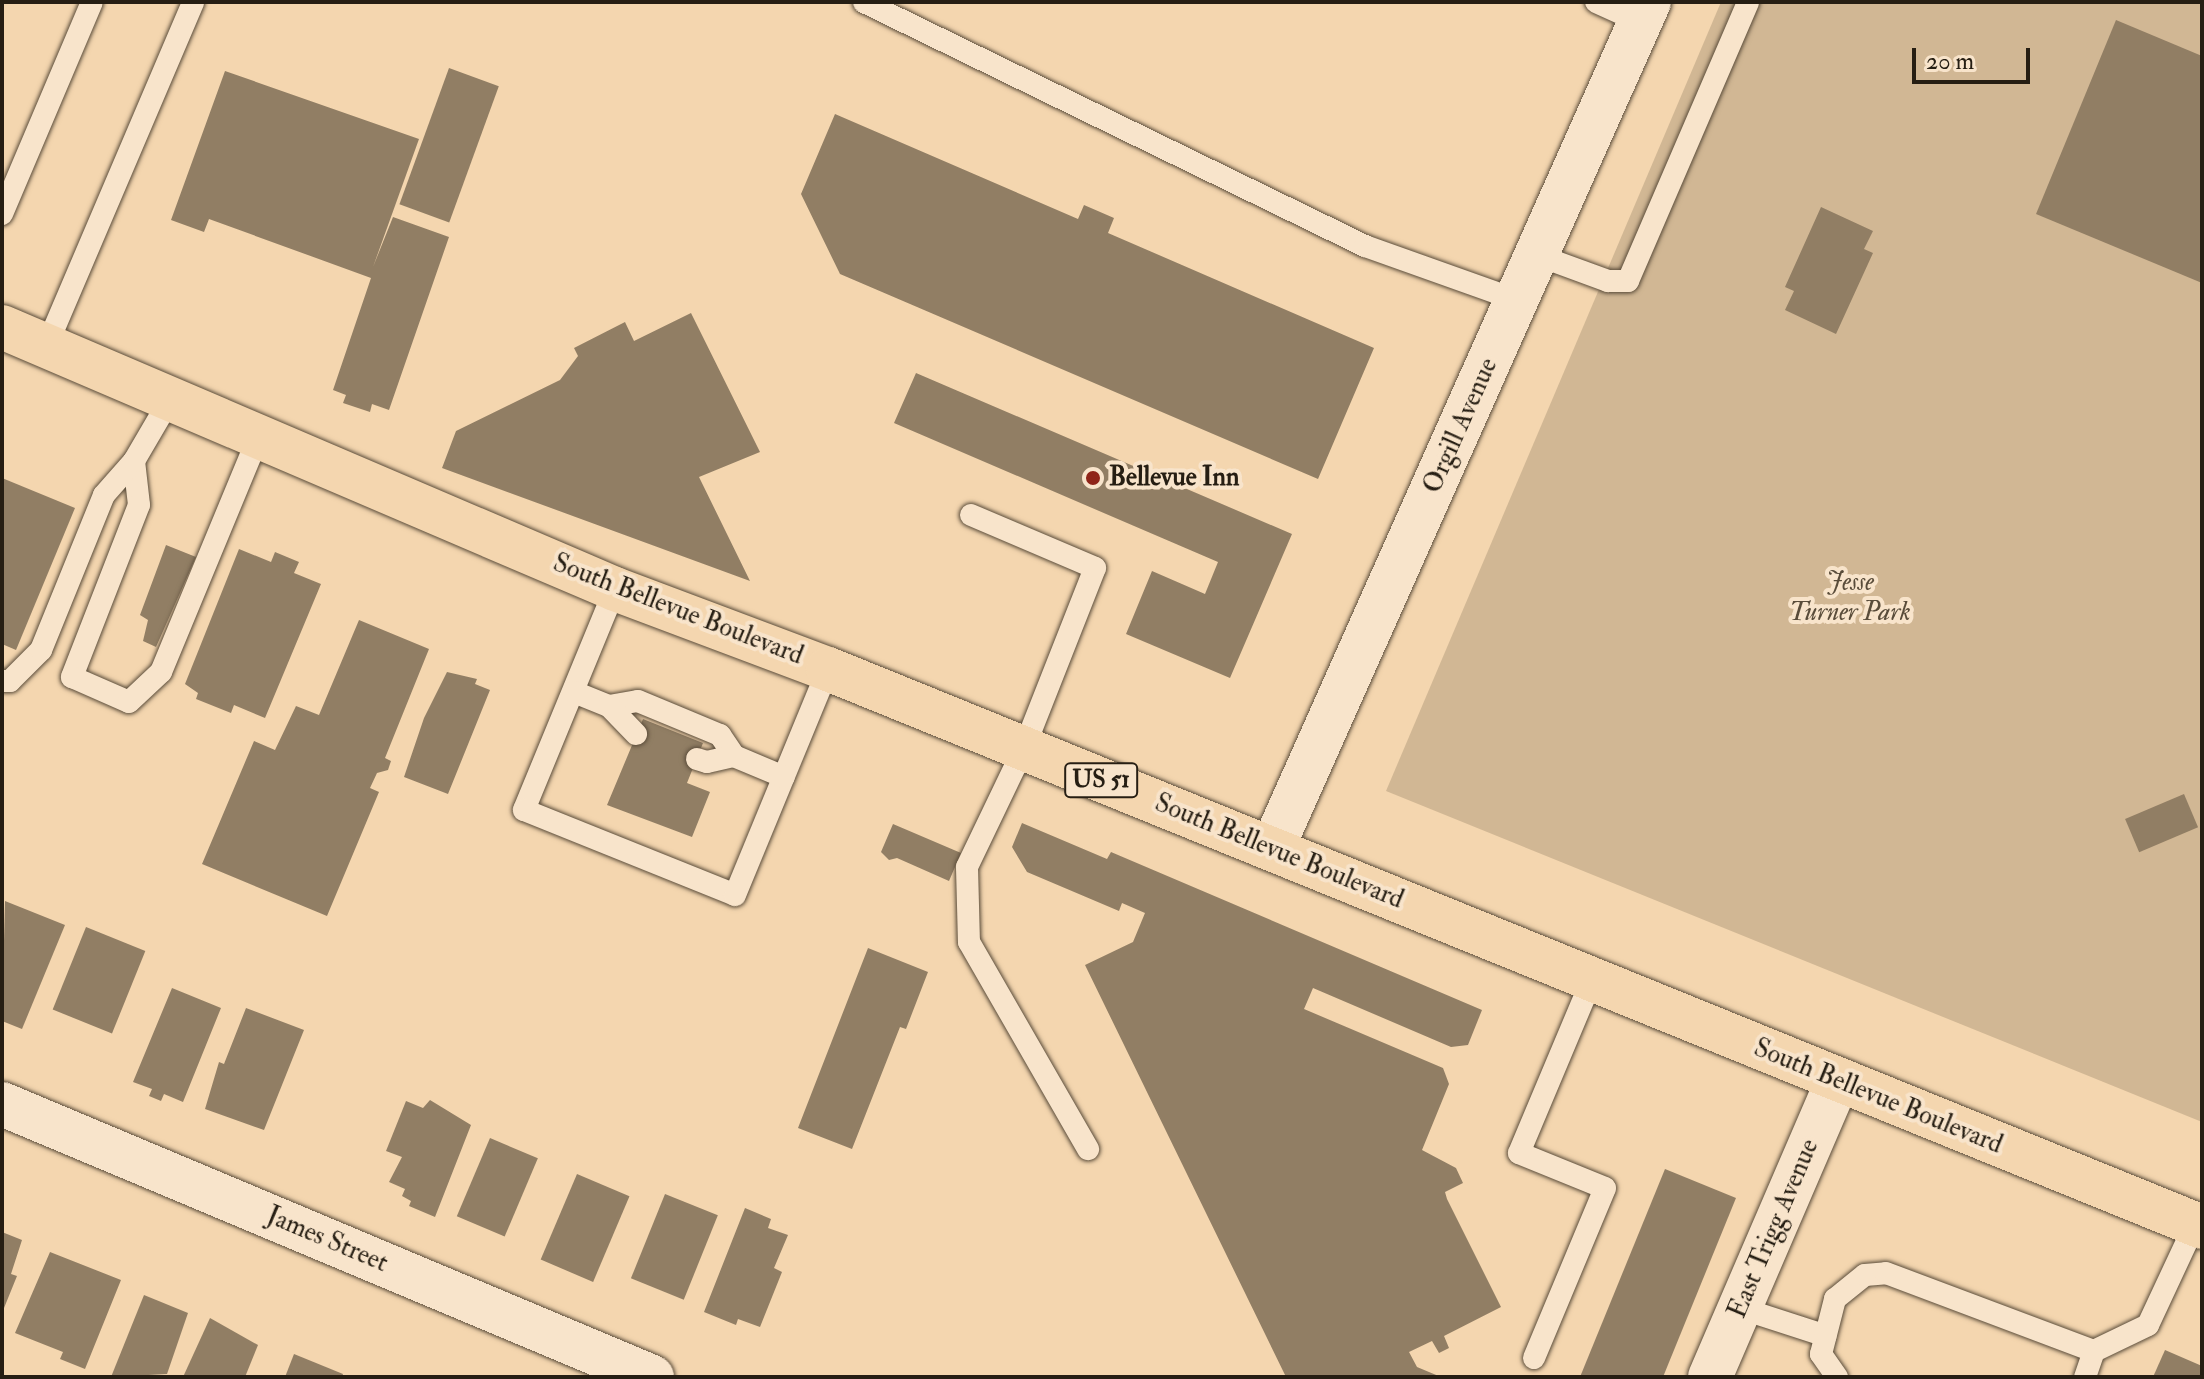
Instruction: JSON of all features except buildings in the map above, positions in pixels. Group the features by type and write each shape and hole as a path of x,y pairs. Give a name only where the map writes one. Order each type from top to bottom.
{"main road":[{"name":"South Bellevue Boulevard","path":"2,327 260,433 615,589 828,669 1592,979 1837,1082 2199,1226"}],"street":[{"name":"Orgill Avenue","path":"1272,849 1645,12"},
{"name":"East Trigg Avenue","path":"1710,1377 1837,1082"},
{"name":"James Street","path":"2,1104 652,1377"}],"lane":[{"path":"2,214 92,2"},
{"path":"47,345 193,2"},
{"path":"864,2 1365,246 1517,300"},
{"path":"1596,2 1645,12"},
{"path":"1537,255 1608,281 1628,281 1748,2"},
{"path":"2,681 10,681 41,650 104,495 134,461 172,396"},
{"path":"134,461 139,505 72,677 129,702 161,672 260,433"},
{"path":"971,515 1095,568 1024,748 967,867 969,942 1088,1149"},
{"path":"615,589 524,810 735,895 828,669"},
{"path":"574,692 609,706 638,701 720,735 734,756 784,777"},
{"path":"609,706 626,730 636,734"},
{"path":"697,759 707,762 734,756"},
{"path":"1534,1358 1605,1188 1519,1153 1592,979"},
{"path":"2085,1377 2094,1351 2148,1325 2199,1226"},
{"path":"1837,1377 1821,1354 1835,1299 1865,1275 1886,1273 2094,1351"},
{"path":"1740,1308 1826,1336"}],"green space":[{"name":"Jesse Turner Park","path":"1721,2 2202,2 2202,1122 1386,791"}],"place":[{"name":"Bellevue Inn","path":"1093,478"}]}
